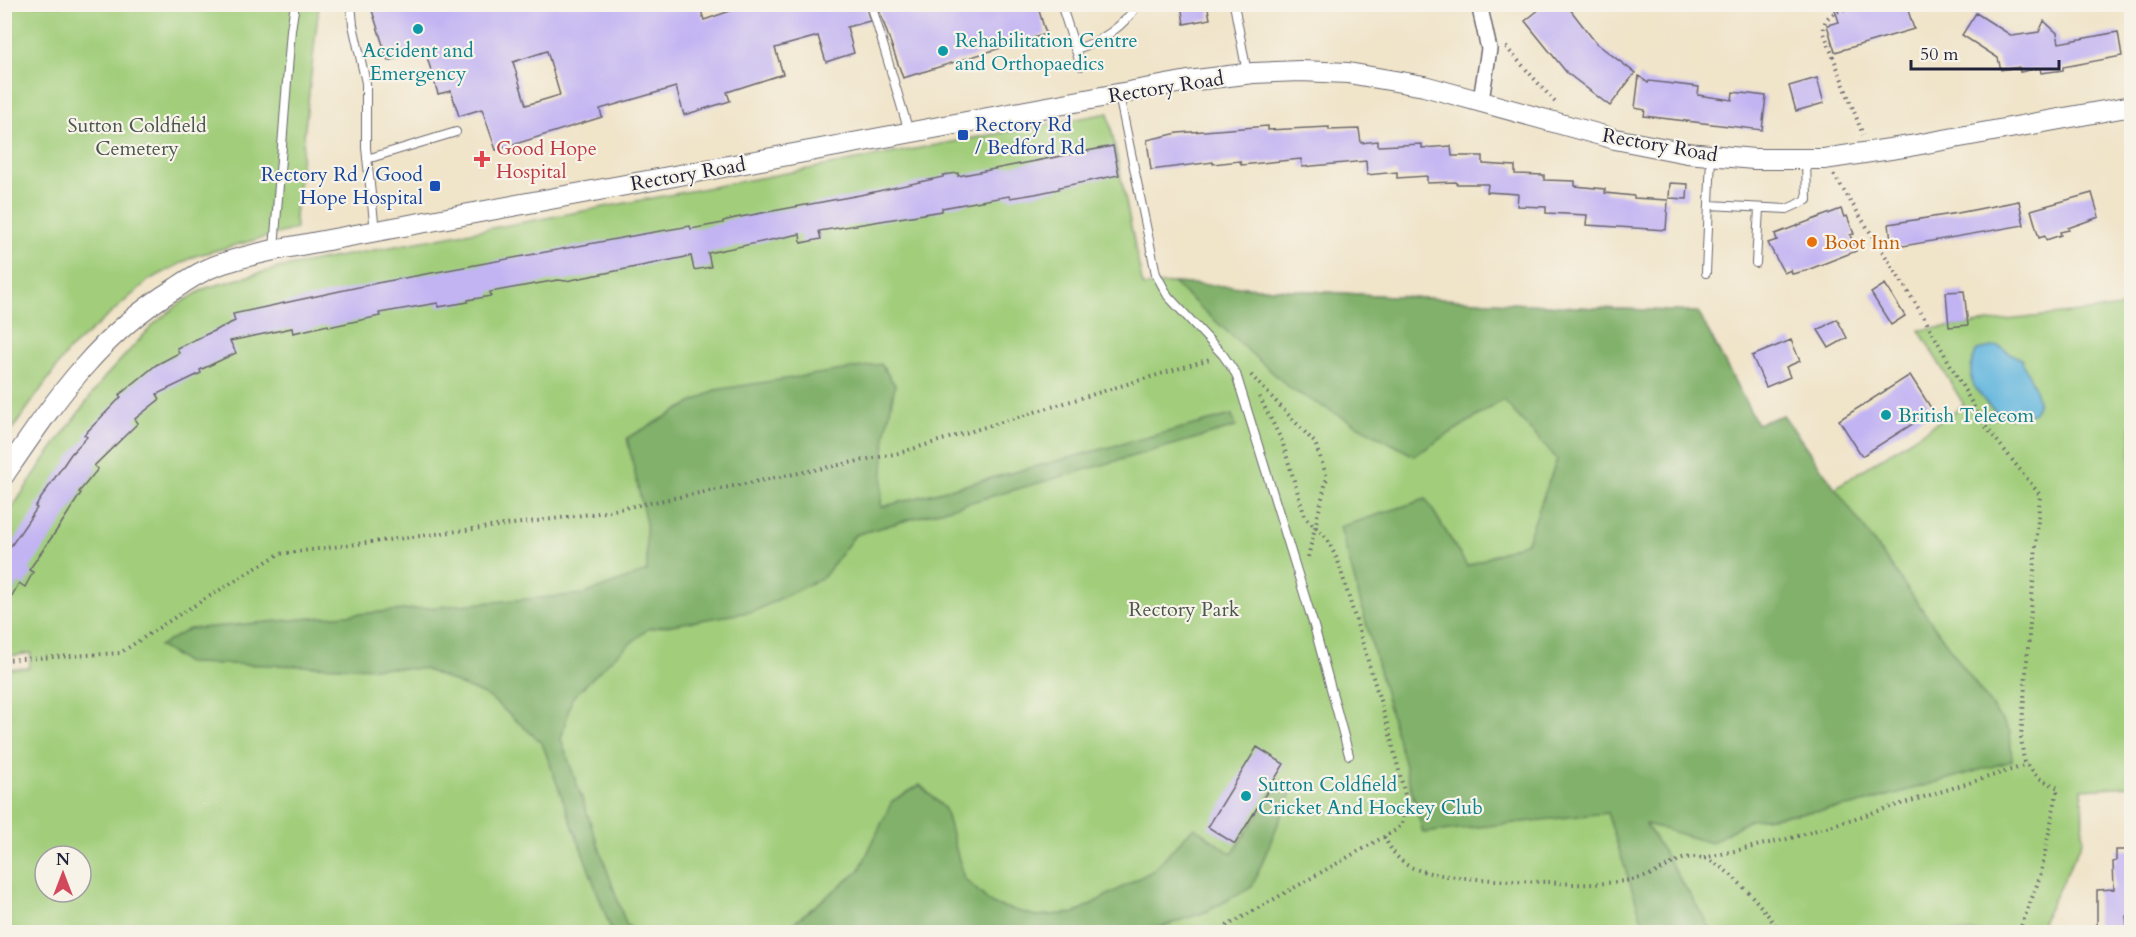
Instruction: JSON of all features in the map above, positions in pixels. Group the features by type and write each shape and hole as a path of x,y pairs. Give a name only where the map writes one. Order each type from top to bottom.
{"street":[{"path":"1479,4 1488,44 1481,100"},
{"name":"Rectory Road","path":"4,475 79,370 113,335 155,300 207,269 239,258 1188,81 1300,71 1348,73 1424,86 1481,100 1615,139 1687,153 1754,159 1815,159 1870,152 2132,106"}],"lane":[{"path":"274,250 295,4"},
{"path":"351,4 353,25 366,83 367,159 375,232"},
{"path":"872,4 909,133"},
{"path":"1061,4 1081,66"},
{"path":"1075,49 1091,45 1107,34 1132,14 1138,4"},
{"path":"1234,4 1247,74"},
{"path":"1119,94 1156,274 1168,296 1223,355 1236,374 1300,587 1314,626 1348,754"},
{"path":"367,159 456,132"},
{"path":"1706,273 1711,155"},
{"path":"1709,206 1787,209 1807,200 1815,159"},
{"path":"1756,263 1759,208"}],"path":[{"path":"1862,4 1827,17 1823,25 1824,33 1870,152"},
{"path":"1488,44 1505,46 1557,103 1552,120"},
{"path":"1815,159 1922,314 1983,423 2040,495 2021,737 2024,762 2039,778 2058,788 2040,877 2019,933"},
{"path":"4,660 120,653 279,554 599,513 899,453 1223,355"},
{"path":"1216,933 1384,837 1401,825 1406,799 1388,727 1338,561 1326,537 1315,527 1305,517 1282,441 1244,368 1315,443 1327,477 1315,527 1300,587"},
{"path":"1384,837 1395,856 1408,866 1438,874 1591,884 1647,876 1676,861 1703,858 1791,838 2027,765"},
{"path":"1703,858 1722,867 1765,910 1781,933"}],"green space":[{"name":"Sutton Coldfield Cemetery","path":"5,5 319,5 295,216 296,229 195,256 149,280 68,351 5,440"},
{"name":"Rectory Park","path":"1108,113 1143,286 1173,283 1698,312 1757,424 1783,415 1835,488 1964,405 1919,330 2131,306 2131,786 2082,789 2083,840 2037,932 5,932 4,669 29,668 31,653 5,657 5,519 44,460 104,378 155,323 180,303 206,288 278,268"},
{"path":"1173,283 1698,312 1757,424 1783,415 2010,732 2012,761 1852,806 1749,820 1711,843 1646,824 1713,932 1646,932 1607,813 1423,833 1340,527 1426,499 1467,566 1527,542 1557,459 1503,400 1414,456 1292,390"},
{"path":"881,364 895,385 885,436 881,507 1232,415 1236,427 855,535 824,577 755,611 648,629 614,657 572,698 561,739 626,924 637,932 612,932 542,743 489,697 424,669 187,663 159,646 189,629 584,594 647,571 646,523 627,438 715,390"},
{"path":"1280,780 1293,788 1252,887 1208,911 1147,932 775,932 788,927 859,871 892,801 920,785 945,809 964,878 992,904 1036,916 1075,913 1152,871 1194,827 1232,854"}],"water":[{"path":"1998,346 2021,359 2035,388 2038,402 2034,413 2018,417 2003,415 1990,407 1973,383 1971,369 1977,350"}],"building":[{"path":"370,4 699,4 704,20 733,10 731,4 865,4 870,21 847,27 854,53 826,62 818,36 775,48 783,74 727,92 730,101 684,115 676,87 600,109 602,117 496,150 482,109 459,116 451,91 438,94 425,50 388,61","holes":["547,51 560,95 526,105 513,62"]},
{"name":"Rehabilitation Centre and Orthopaedics","path":"877,4 1037,4 1046,34 903,78"},
{"path":"1181,4 1207,4 1210,19 1184,24"},
{"path":"1546,4 1566,4 1596,43 1635,73 1610,106 1567,73 1525,21"},
{"path":"1833,4 1906,4 1914,29 1835,52 1827,25 1839,22"},
{"path":"1976,13 2012,36 2039,32 2044,21 2057,33 2059,43 2118,32 2122,56 2041,73 2040,68 2020,72 2019,67 2001,70 1998,58 1962,35"},
{"path":"1639,76 1648,83 1649,81 1699,87 1698,95 1732,100 1733,92 1766,96 1762,130 1644,116 1645,110 1635,108"},
{"path":"1817,78 1824,103 1796,111 1789,86"},
{"path":"1268,126 1268,130 1329,127 1329,130 1359,129 1361,143 1378,141 1378,146 1422,144 1422,148 1451,146 1452,156 1483,156 1483,164 1515,166 1515,174 1544,175 1544,180 1575,181 1575,186 1605,189 1605,193 1668,200 1666,230 1586,225 1587,215 1546,213 1546,207 1517,206 1518,194 1487,192 1488,184 1427,183 1427,176 1397,178 1397,172 1367,175 1366,161 1302,167 1301,159 1241,165 1240,161 1213,164 1213,162 1151,170 1147,140 1178,133"},
{"path":"1113,146 1119,175 1035,194 1010,198 1009,196 942,208 942,211 819,231 821,239 801,243 800,234 708,253 711,267 694,270 691,256 566,281 558,280 490,292 491,296 468,300 468,302 438,307 438,303 379,313 380,316 329,327 328,325 293,333 292,328 230,341 236,353 157,394 160,399 135,419 138,423 94,466 98,469 79,492 81,493 29,570 33,572 25,587 19,583 4,610 4,556 71,454 87,437 84,435 121,397 119,395 156,365 179,353 177,348 235,321 233,314 377,283 643,234 690,226 691,229 723,223 723,221 735,218 860,195 943,177 943,175 958,173 958,176"},
{"path":"1670,183 1688,184 1687,199 1669,198"},
{"path":"2092,193 2099,217 2068,228 2069,230 2060,232 2061,235 2046,240 2045,236 2039,238 2031,210"},
{"path":"2019,201 2024,225 1892,248 1889,224"},
{"name":"Boot Inn","path":"1841,209 1844,217 1847,216 1854,234 1850,235 1856,251 1805,271 1792,274 1791,270 1784,273 1768,243 1777,240 1775,234"},
{"path":"1885,284 1905,316 1891,325 1871,293"},
{"path":"1964,291 1968,325 1949,327 1946,292"},
{"path":"1837,319 1847,338 1829,348 1818,330"},
{"path":"1791,340 1800,361 1786,367 1790,377 1766,387 1752,356"},
{"name":"British Telecom","path":"1910,375 1933,411 1862,456 1839,420"},
{"name":"Sutton Coldfield Cricket And Hockey Club","path":"1257,747 1284,764 1235,844 1208,827"},
{"path":"2116,850 2132,850 2130,916 2126,916 2127,927 2118,927 2118,933 2097,933 2097,890 2114,889 2113,862 2116,861"}],"place":[{"name":"Accident and Emergency","path":"418,29"},
{"name":"Rehabilitation Centre and Orthopaedics","path":"943,51"},
{"name":"Rectory Rd / Bedford Rd","path":"963,135"},
{"name":"Good Hope Hospital","path":"482,159"},
{"name":"Rectory Rd / Good Hope Hospital","path":"435,186"},
{"name":"Boot Inn","path":"1812,242"},
{"name":"British Telecom","path":"1886,415"},
{"name":"Sutton Coldfield Cricket And Hockey Club","path":"1246,796"}]}
